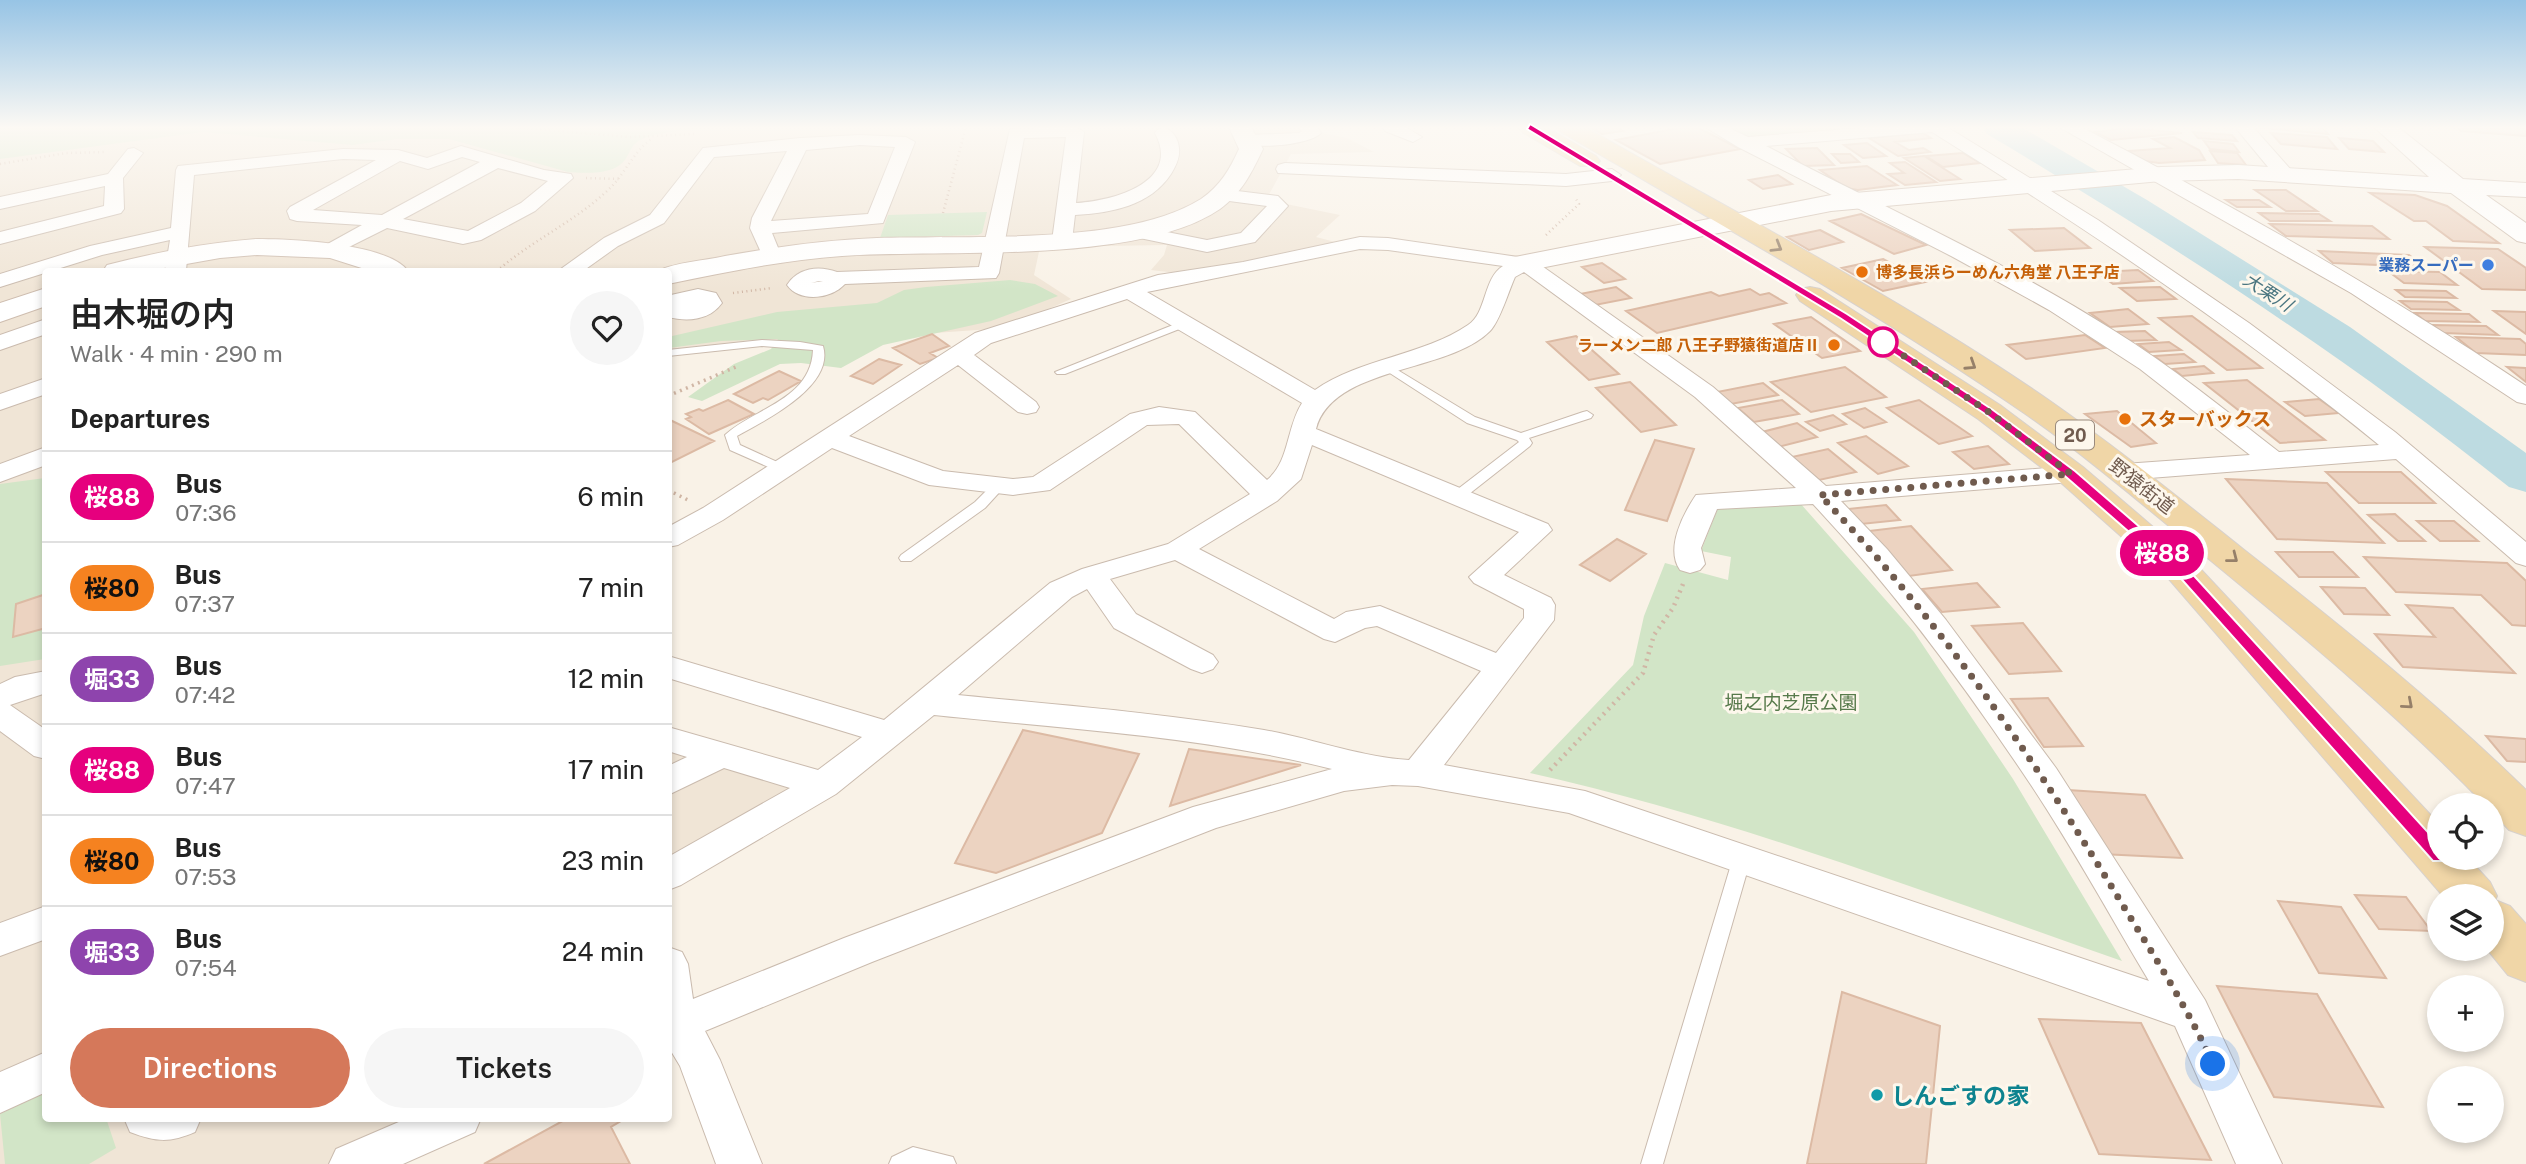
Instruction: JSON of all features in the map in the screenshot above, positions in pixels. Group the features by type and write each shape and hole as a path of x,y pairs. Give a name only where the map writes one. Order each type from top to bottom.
{"main road":[{"name":"野猿街道","path":"1623,181 1884,309 2037,407 2124,472 2344,649 2441,733 2526,818"},
{"name":"野猿街道","path":"1650,181 1989,412 2071,474 2181,570 2427,843"},
{"name":"野猿街道","path":"2451,870 2462,884"},
{"path":"2504,934 2526,960"}],"street":[{"path":"0,202 98,181"},
{"path":"0,238 114,209 114,181"},
{"path":"178,253 184,181"},
{"path":"351,181 297,211 297,215 384,221 454,238 474,236 528,207 560,181"},
{"path":"331,250 459,181"},
{"path":"573,268 611,242 657,219 686,181"},
{"path":"771,256 760,228 762,218 781,181"},
{"path":"760,228 876,219 891,181"},
{"path":"800,288 826,288 834,283 835,278 988,274 1006,181"},
{"path":"1062,241 1070,181"},
{"path":"1067,209 1120,202 1154,186 1157,181"},
{"path":"672,275 771,256 844,248 1062,241 1137,232 1184,217 1221,195 1231,181"},
{"path":"1820,181 1997,272 2103,333 2170,379 2274,461"},
{"path":"2035,181 2213,305 2337,398 2526,557"},
{"path":"672,537 713,514 983,338 1166,280 1243,268 1360,243 1388,244 1478,259 1519,262 1805,207 2074,181"},
{"path":"2174,181 2372,296 2526,397"},
{"path":"2383,181 2526,190"},
{"path":"2450,181 2526,235"},
{"path":"2487,181 2526,209"},
{"path":"1137,232 1207,246 1248,238 1278,206 1271,200 1221,195"},
{"path":"0,281 97,250 178,253 265,248 331,250 365,257 388,268"},
{"path":"127,268 178,253"},
{"path":"672,873 824,785 927,704 1061,590 1092,575 1178,550 1267,495 1292,473 1307,415 1316,401 1332,388 1386,366 1451,346 1482,327 1506,273 1519,262"},
{"path":"1519,262 1703,392 1820,495 1878,555 1935,627 2043,777 2190,1013 2259,1164"},
{"path":"1129,291 1316,401"},
{"path":"0,313 42,297"},
{"path":"672,309 694,313 709,306 711,303 708,298"},
{"path":"0,343 42,327"},
{"path":"958,354 1027,407"},
{"path":"0,403 42,387"},
{"path":"830,438 939,479 1000,485 1040,484 1139,419 1159,415 1186,417 1267,495"},
{"path":"674,1026 858,950 1194,822 1344,778 1405,772 1501,667 1539,620 1540,605 1484,577 1538,530 1302,432"},
{"path":"2124,472 2402,451"},
{"path":"0,474 42,457"},
{"path":"1690,564 1687,548 1706,501 1820,495 2071,474"},
{"path":"1178,550 1335,632 1357,619 1380,616 1501,667"},
{"path":"1092,575 1125,621 1202,662"},
{"path":"672,668 889,733"},
{"path":"0,697 27,685 42,682"},
{"path":"927,704 1217,734 1324,753 1405,772 1572,800 2190,1013"},
{"path":"0,714 42,744"},
{"path":"675,745 722,754 824,785"},
{"path":"672,780 722,754"},
{"path":"0,940 42,924"},
{"path":"672,996 674,1026 699,1060 739,1164"},
{"path":"0,1093 42,1074"},
{"path":"352,1164 450,1122"}],"lane":[{"path":"1061,372 1183,324"},
{"path":"672,352 743,342 793,342 819,348 816,369 800,390 782,406 731,435 734,447 782,469"},
{"path":"1068,358 1078,366"},
{"path":"1386,366 1471,420 1521,437 1526,443 1459,495"},
{"path":"1521,437 1587,415"},
{"path":"906,558 980,505 1000,485"},
{"path":"1652,1164 1742,858"},
{"path":"900,1164 913,1157 945,1164"}],"path":[{"path":"500,268 515,253 581,214 617,181"},
{"path":"943,214 952,181"},
{"path":"1519,262 1579,204 1567,181"},
{"path":"708,298 751,289 800,288"},
{"path":"672,394 741,365"},
{"path":"1530,791 1643,673 1654,635 1673,608"}],"shaded area":[{"path":"0,181 1276,181 1266,200 1340,215 1316,237 1339,243 1185,274 1151,270 1164,255 1167,245 1040,247 1034,275 1071,299 1028,318 991,329 672,352 672,268 42,268 42,1122 450,1122 352,1164 0,1164"},
{"path":"672,740 824,785 672,873"}],"green space":[{"path":"987,212 982,233 978,235 880,238 888,215"},
{"path":"1010,280 1035,284 1058,296 991,321 883,345 841,368 801,363 780,364 702,401 688,397 734,364 771,349 778,339 721,341 672,348 672,336 777,312 877,303 904,290"},
{"path":"42,478 42,659 0,666 0,484"},
{"name":"堀之内芝原公園","path":"1800,503 1914,632 2013,779 2122,961 1755,834 1605,791 1530,773 1633,665 1644,616 1665,563 1728,580 1731,557 1701,551 1718,508"},
{"path":"42,1093 42,1122 107,1122 116,1148 89,1164 5,1164 0,1114"}],"building":[{"path":"1751,181 1788,181 1792,184 1763,189"},
{"path":"1836,181 1891,181 1897,185 1858,190 1846,188"},
{"path":"1899,181 1936,182 1905,185"},
{"path":"2255,190 2286,190 2317,211 2286,211"},
{"path":"2370,193 2415,195 2447,206 2499,243 2453,241 2426,221 2414,221"},
{"path":"2226,200 2259,200 2270,207 2237,207"},
{"path":"2259,213 2319,214 2330,221 2270,221"},
{"path":"1861,214 1926,245 1894,254 1830,221"},
{"path":"2270,224 2372,226 2389,239 2286,236"},
{"path":"2064,228 2090,248 2035,251 2010,230"},
{"path":"1820,230 1843,242 1809,250 1787,237"},
{"path":"2425,247 2498,249 2526,268 2526,290 2482,289"},
{"path":"2319,251 2409,255 2425,267 2333,263"},
{"path":"1883,259 1925,282 1883,291 1842,268"},
{"path":"1602,263 1625,279 1604,283 1582,267"},
{"path":"2138,270 2153,281 2113,284 2097,272"},
{"path":"2388,271 2440,272 2457,285 2404,283"},
{"path":"1616,287 1631,298 1595,305 1580,294"},
{"path":"2160,287 2176,299 2137,301 2120,288"},
{"path":"1750,289 1760,295 1769,293 1786,303 1657,333 1626,311 1711,292 1719,296"},
{"path":"2396,290 2446,291 2456,298 2405,297"},
{"path":"2400,301 2447,302 2459,310 2411,309"},
{"path":"2128,309 2148,324 2110,327 2090,313"},
{"path":"2494,311 2526,312 2526,334"},
{"path":"2415,313 2469,314 2479,322 2425,321"},
{"path":"2192,316 2262,368 2227,370 2159,318"},
{"path":"1811,317 1860,351 1822,358 1774,324"},
{"path":"2432,325 2486,326 2498,335 2443,333"},
{"path":"2145,331 2156,340 2125,341 2115,332"},
{"path":"932,334 949,346 930,353 938,358 920,364 893,348"},
{"path":"2085,335 2105,348 2026,359 2007,345"},
{"path":"1576,336 1619,374 1589,380 1547,342"},
{"path":"2456,337 2520,339 2526,344 2526,355 2476,353"},
{"path":"2169,342 2181,350 2149,352 2138,344"},
{"path":"2184,354 2195,362 2165,364 2154,356"},
{"path":"879,359 901,365 873,384 851,376"},
{"path":"2204,366 2213,373 2182,376 2173,369"},
{"path":"1845,367 1886,397 1811,412 1771,382"},
{"path":"2507,367 2526,368 2526,382"},
{"path":"779,371 801,381 768,400 763,398 753,403 734,394"},
{"path":"2247,380 2325,440 2280,443 2204,383"},
{"path":"1630,382 1676,425 1641,432 1596,388"},
{"path":"1763,383 1778,395 1731,404 1717,392"},
{"path":"2319,399 2339,413 2305,416 2285,402"},
{"path":"728,400 754,414 709,434 686,419 691,417 686,414 699,409 703,411"},
{"path":"1782,400 1799,414 1754,422 1738,408"},
{"path":"1919,400 1972,436 1939,444 1887,408"},
{"path":"1865,408 1886,422 1864,428 1843,414"},
{"path":"2117,411 2156,443 2131,447 2085,414"},
{"path":"1833,415 1846,424 1820,431 1806,422"},
{"path":"672,421 714,441 672,462"},
{"path":"1797,423 1817,437 1778,447 1758,433"},
{"path":"1866,436 1908,466 1878,474 1838,443"},
{"path":"1655,440 1694,449 1667,521 1625,510"},
{"path":"1988,446 2009,464 1974,469 1953,452"},
{"path":"1828,449 1856,472 1819,480 1792,457"},
{"path":"2326,472 2401,472 2435,503 2359,503"},
{"path":"2226,479 2327,483 2384,543 2277,539"},
{"path":"1886,505 1900,520 1861,524 1848,509"},
{"path":"2395,514 2425,541 2398,541 2368,515"},
{"path":"2417,521 2454,521 2478,541 2440,541"},
{"path":"1911,526 1952,570 1909,576 1869,531"},
{"path":"1617,539 1646,554 1610,581 1580,565"},
{"path":"2276,552 2333,552 2358,577 2299,577"},
{"path":"2364,557 2507,563 2526,581 2526,626 2512,625 2481,595 2396,592"},
{"path":"1977,583 1999,607 1942,612 1922,589"},
{"path":"2321,587 2365,588 2389,615 2344,614"},
{"path":"42,595 42,629 13,637 16,604"},
{"path":"2406,605 2453,608 2515,673 2403,667 2375,634 2435,637"},
{"path":"2023,623 2061,671 2009,674 1972,626"},
{"path":"2048,698 2083,746 2044,747 2011,699"},
{"path":"1023,730 1139,754 1102,833 996,873 955,863"},
{"path":"2486,736 2526,739 2526,762 2507,761"},
{"path":"1189,749 1301,765 1170,806"},
{"path":"2068,790 2145,795 2182,858 2101,854"},
{"path":"2355,895 2406,897 2427,926 2427,931 2379,929"},
{"path":"2278,901 2341,907 2386,978 2319,973"},
{"path":"2217,986 2317,994 2383,1107 2274,1097"},
{"name":"しんごすの家","path":"1842,992 1940,1026 1926,1164 1807,1164"},
{"path":"2039,1019 2141,1023 2211,1160 2099,1154"},
{"path":"561,1122 619,1122 611,1127 630,1164 484,1164"}],"waterway":[{"name":"大栗川","path":"2089,181 2202,249 2335,336 2400,381 2526,477"}],"bus line":[{"name":"桜88","path":"1621,181 1843,316 1989,412 2071,474 2181,570 2427,841"}],"place":[{"name":"業務スーパー","path":"2488,265"},
{"name":"博多長浜らーめん六角堂 八王子店","path":"1862,272"},
{"name":"ラーメン二郎 八王子野猿街道店Ⅱ","path":"1834,345"},
{"name":"スターバックス","path":"2125,419"},
{"name":"しんごすの家","path":"1877,1095"}],"route":[{"path":"1883,342 1989,412 2071,474 1820,495 1878,555 1935,627 2043,777 2190,1013 2213,1064"}]}
